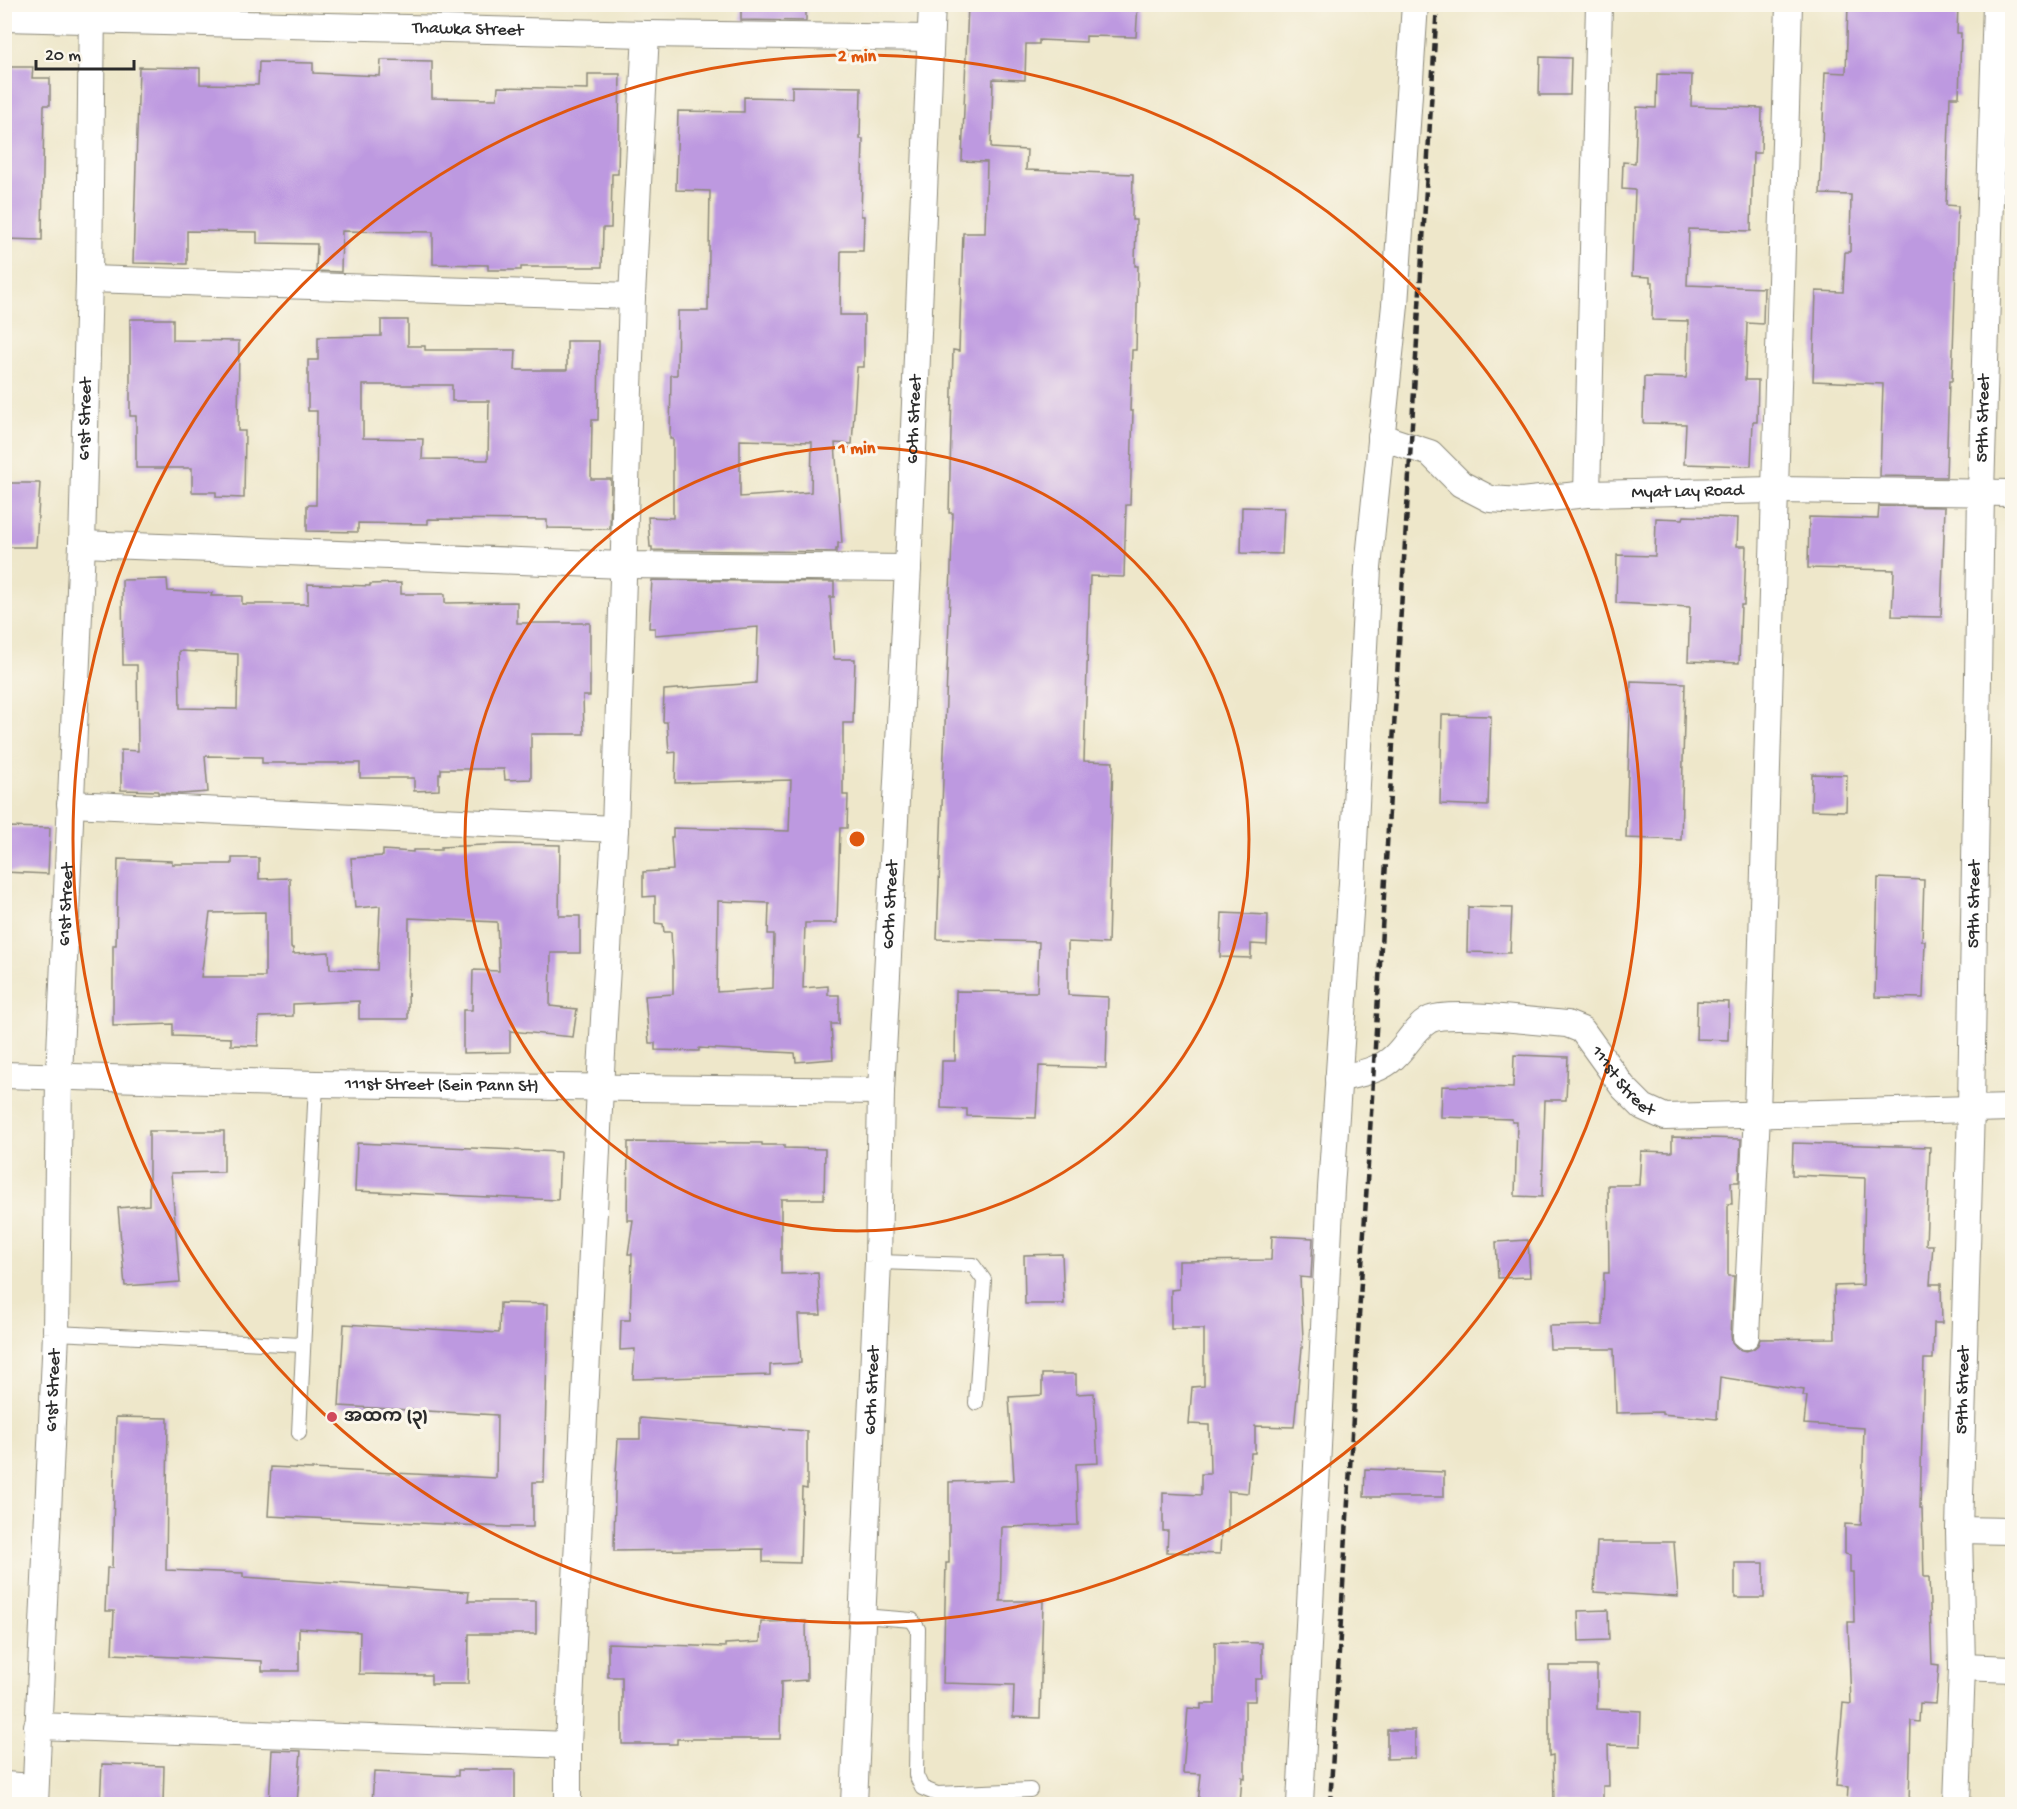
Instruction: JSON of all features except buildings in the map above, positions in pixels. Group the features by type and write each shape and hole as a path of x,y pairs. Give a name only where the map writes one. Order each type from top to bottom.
{"street":[{"name":"60th Street","path":"854,1804 878,1262 881,1091 908,568 932,4"},
{"path":"1300,1804 1331,1188 1352,883 1368,567 1395,305 1415,4"},
{"path":"1587,494 1599,4"},
{"path":"1746,1336 1756,1114 1789,4"},
{"name":"59th Street","path":"1957,1804 1962,1667 1959,1530 1971,1108 1981,492 1996,4"},
{"name":"Thawka Street","path":"4,18 92,12 646,34 930,38"},
{"name":"61st Street","path":"35,1796 56,1333 59,1076 82,544 89,279 92,12"},
{"path":"568,1804 568,1745 615,829 632,296 646,34"},
{"path":"89,279 632,296"},
{"name":"Myat Lay Road","path":"1381,437 1430,453 1461,484 1490,499 1521,501 1587,494 1775,490 2013,493"},
{"path":"82,544 623,565 908,568"},
{"path":"70,804 615,829"},
{"name":"111st Street","path":"1338,1079 1374,1069 1394,1058 1417,1029 1431,1019 1452,1015 1567,1024 1582,1030 1623,1087 1643,1107 1665,1117 2013,1108"},
{"name":"111st Street (Sein Pann St)","path":"4,1075 316,1084 881,1091"},
{"path":"1959,1530 2013,1531"},
{"path":"1962,1667 2013,1669"},
{"path":"37,1726 568,1745"},
{"path":"4,1785 35,1796"}],"lane":[{"path":"299,1433 316,1084"},
{"path":"878,1262 973,1265 979,1272 984,1280 976,1402"},
{"path":"56,1333 302,1345"},
{"path":"862,1616 912,1620 918,1629 916,1775 922,1788 938,1794 1030,1790"}],"railway":[{"path":"1330,1804 1437,4"}],"place":[{"name":"အထက (၃)","path":"332,1417"}]}
